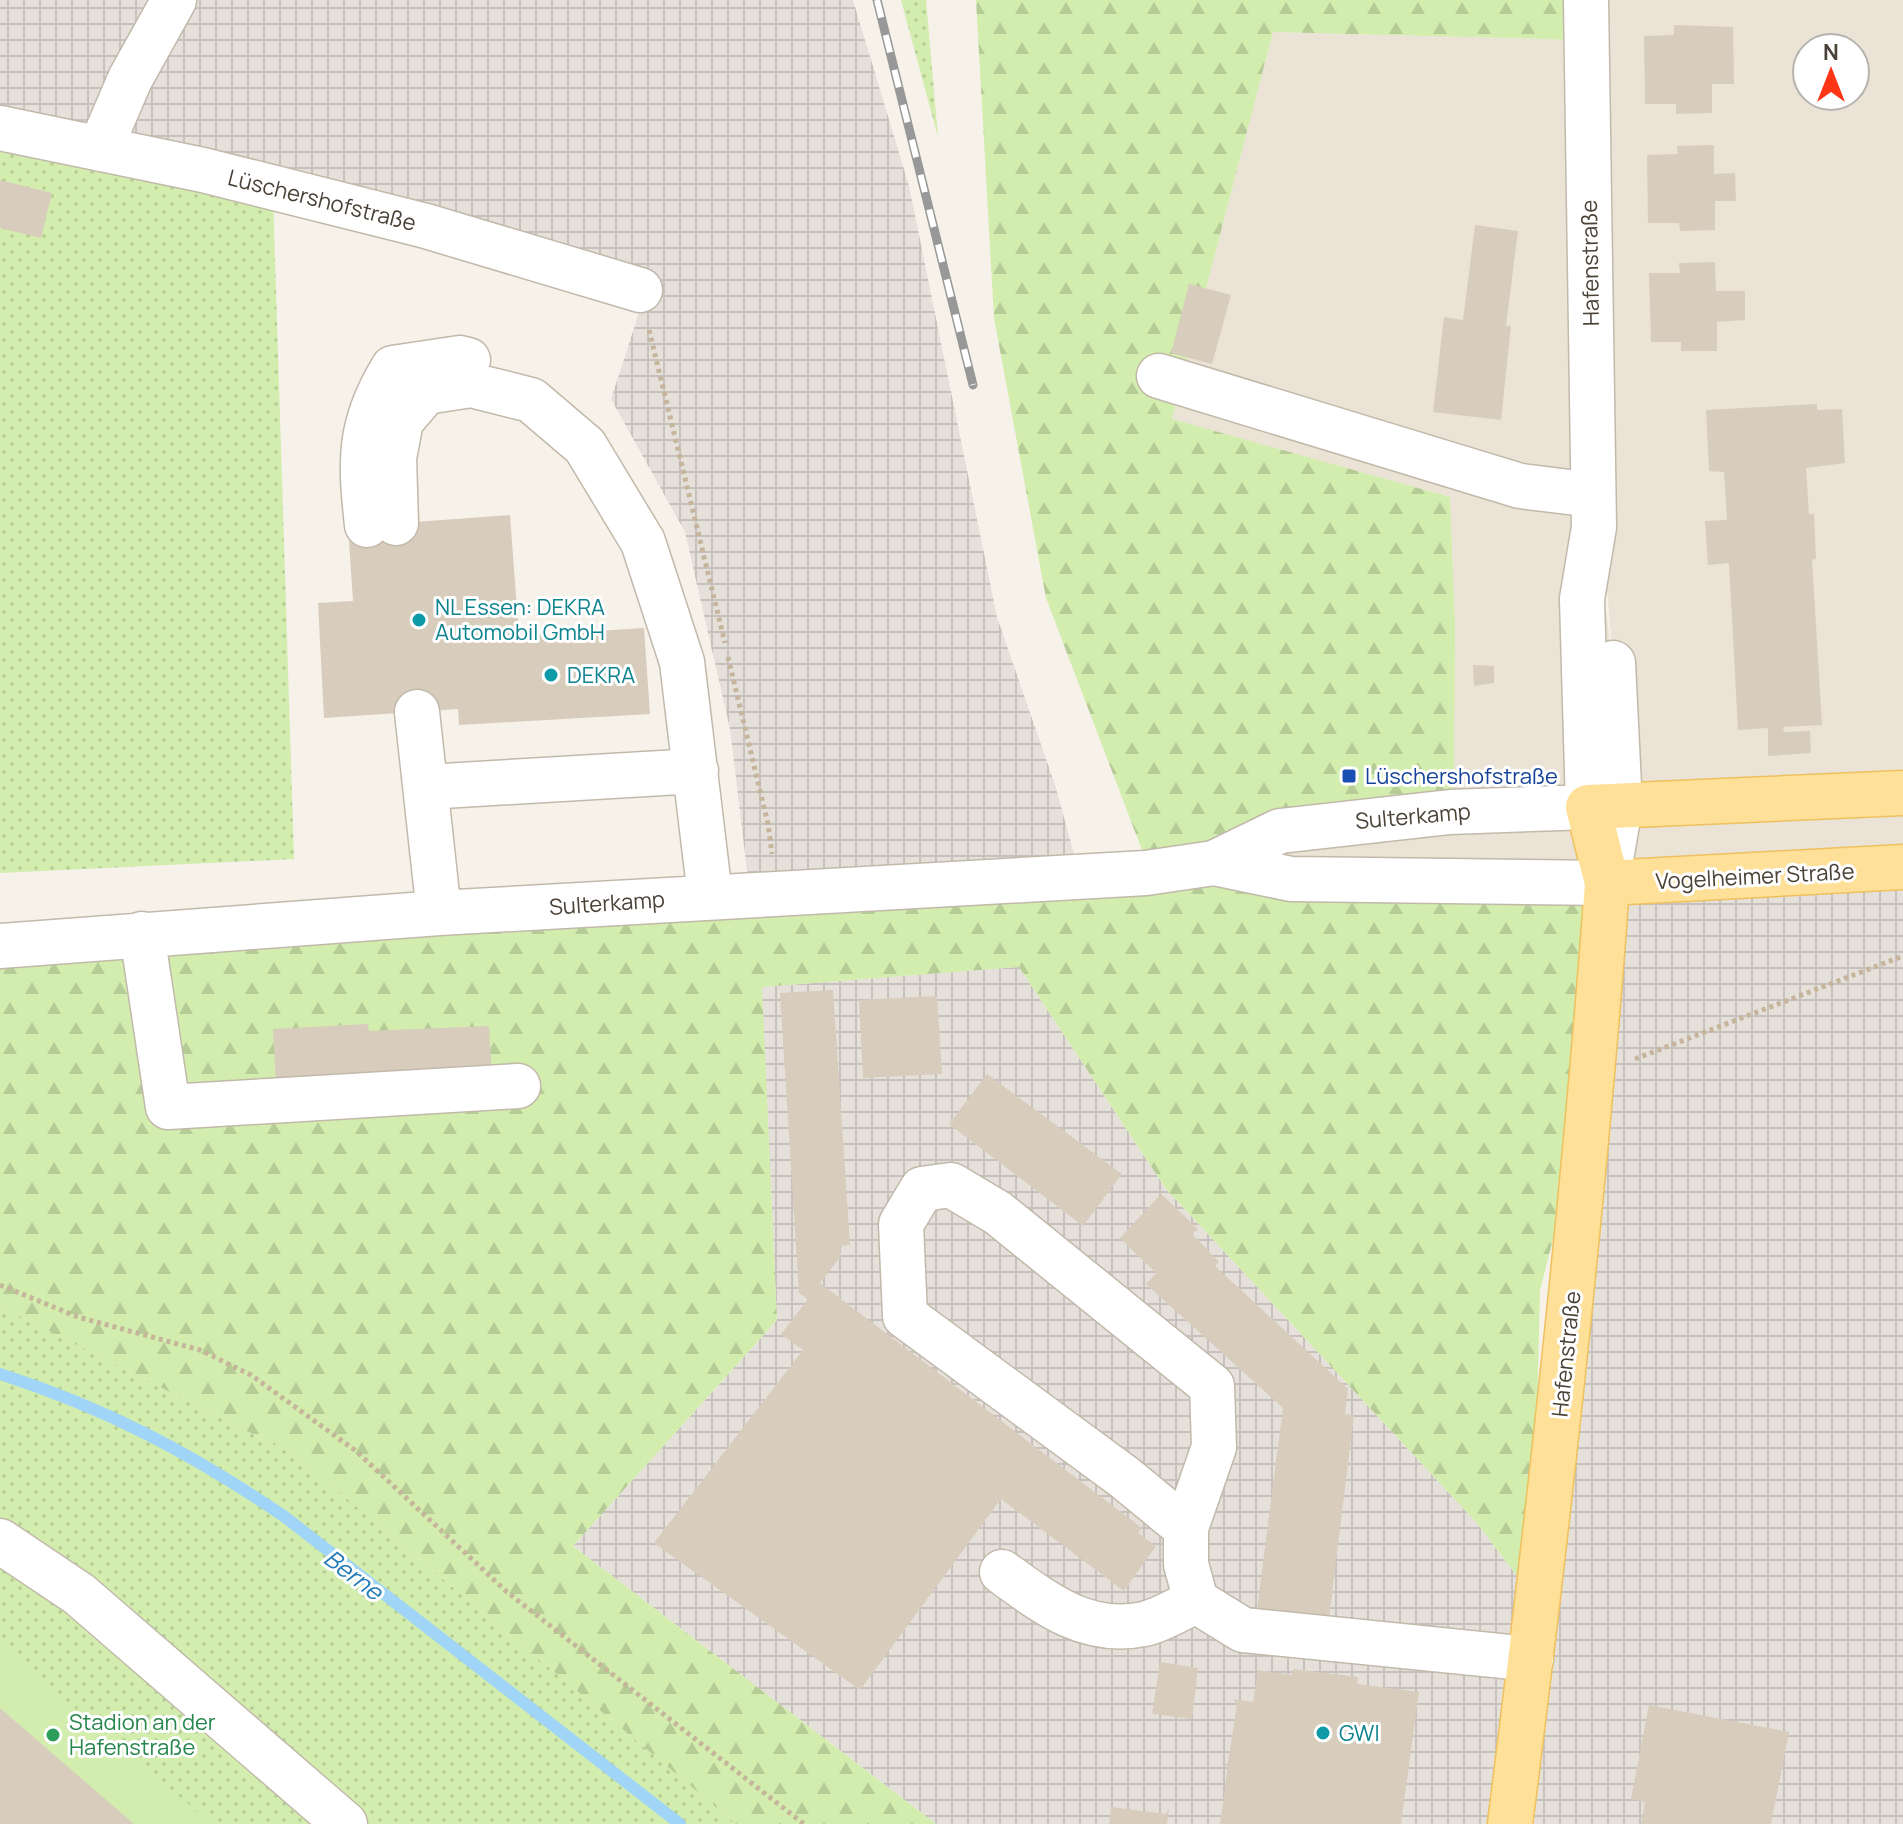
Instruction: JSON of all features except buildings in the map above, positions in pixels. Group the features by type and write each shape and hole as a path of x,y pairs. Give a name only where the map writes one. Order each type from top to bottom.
{"main road":[{"path":"1604,806 1903,793"},
{"name":"Hafenstraße","path":"1510,1824 1569,1327 1607,883 1604,806"},
{"name":"Vogelheimer Straße","path":"1607,883 1903,867"}],"street":[{"path":"100,149 130,79 174,0"},
{"name":"Hafenstraße","path":"1586,0 1594,511 1609,597 1604,806"},
{"name":"Lüschershofstraße","path":"0,128 203,170 426,226 640,290"},
{"path":"1159,376 1594,511"},
{"path":"394,523 394,458 401,421 426,392 471,385 531,400 585,446 643,542 682,662 710,896"},
{"path":"417,712 439,913"},
{"path":"426,787 696,771"},
{"name":"Sulterkamp","path":"1214,863 1280,831 1450,812 1604,806"},
{"name":"Sulterkamp","path":"0,946 710,896 1065,880 1214,863 1291,879 1607,883"},
{"path":"142,934 168,1107 518,1086"},
{"path":"1186,1528 1124,1477 905,1316 901,1224 922,1189 951,1185 998,1213 1212,1386 1214,1447 1186,1528 1186,1564 1196,1601 1243,1630 1531,1659"},
{"path":"0,1541 79,1594 345,1824"},
{"path":"1002,1572 1057,1612 1106,1627 1146,1623 1196,1601"}],"path":[{"path":"640,290 768,824 777,894"},
{"path":"1592,1074 1903,956"},
{"path":"0,1285 70,1315 200,1350 263,1383 356,1451 507,1592 804,1824"}],"shaded area":[{"path":"0,0 853,0 909,186 997,617 1056,788 1080,876 749,887 730,729 685,532 611,399 648,285 0,117"},
{"path":"1589,0 1903,0 1903,876 1610,881 1620,743 1604,554"},
{"path":"1273,32 1579,40 1599,554 1610,641 1616,743 1605,881 1219,863 1453,810 1455,622 1450,497 1172,420"},
{"path":"1903,882 1903,1824 1513,1824 1610,885"},
{"path":"1019,967 1166,1189 1476,1522 1533,1597 1505,1824 936,1824 573,1546 777,1320 761,987"}],"green space":[{"path":"901,0 926,0 938,137"},
{"path":"976,0 1578,0 1579,40 1273,32 1172,419 1450,497 1455,622 1454,810 1150,871 1046,598 994,318"},
{"path":"0,138 273,196 294,859 0,873"},
{"path":"1072,883 1603,886 1584,1119 1540,1290 1533,1597 1476,1522 1166,1189 1019,967 762,987 777,1320 573,1546 936,1824 736,1824 296,1456 0,1306 0,949"},
{"path":"0,1306 296,1456 736,1824 0,1824"},
{"name":"Stadion an der Hafenstraße","path":"0,1645 212,1824 0,1824"}],"waterway":[{"name":"Berne","path":"0,1374 77,1402 148,1435 285,1517 680,1824"}],"railway":[{"path":"877,0 973,385"}],"place":[{"name":"NL Essen: DEKRA Automobil GmbH","path":"419,620"},
{"name":"DEKRA","path":"551,675"},
{"name":"Lüschershofstraße","path":"1349,776"},
{"name":"GWI","path":"1323,1733"},
{"name":"Stadion an der Hafenstraße","path":"53,1735"}]}
